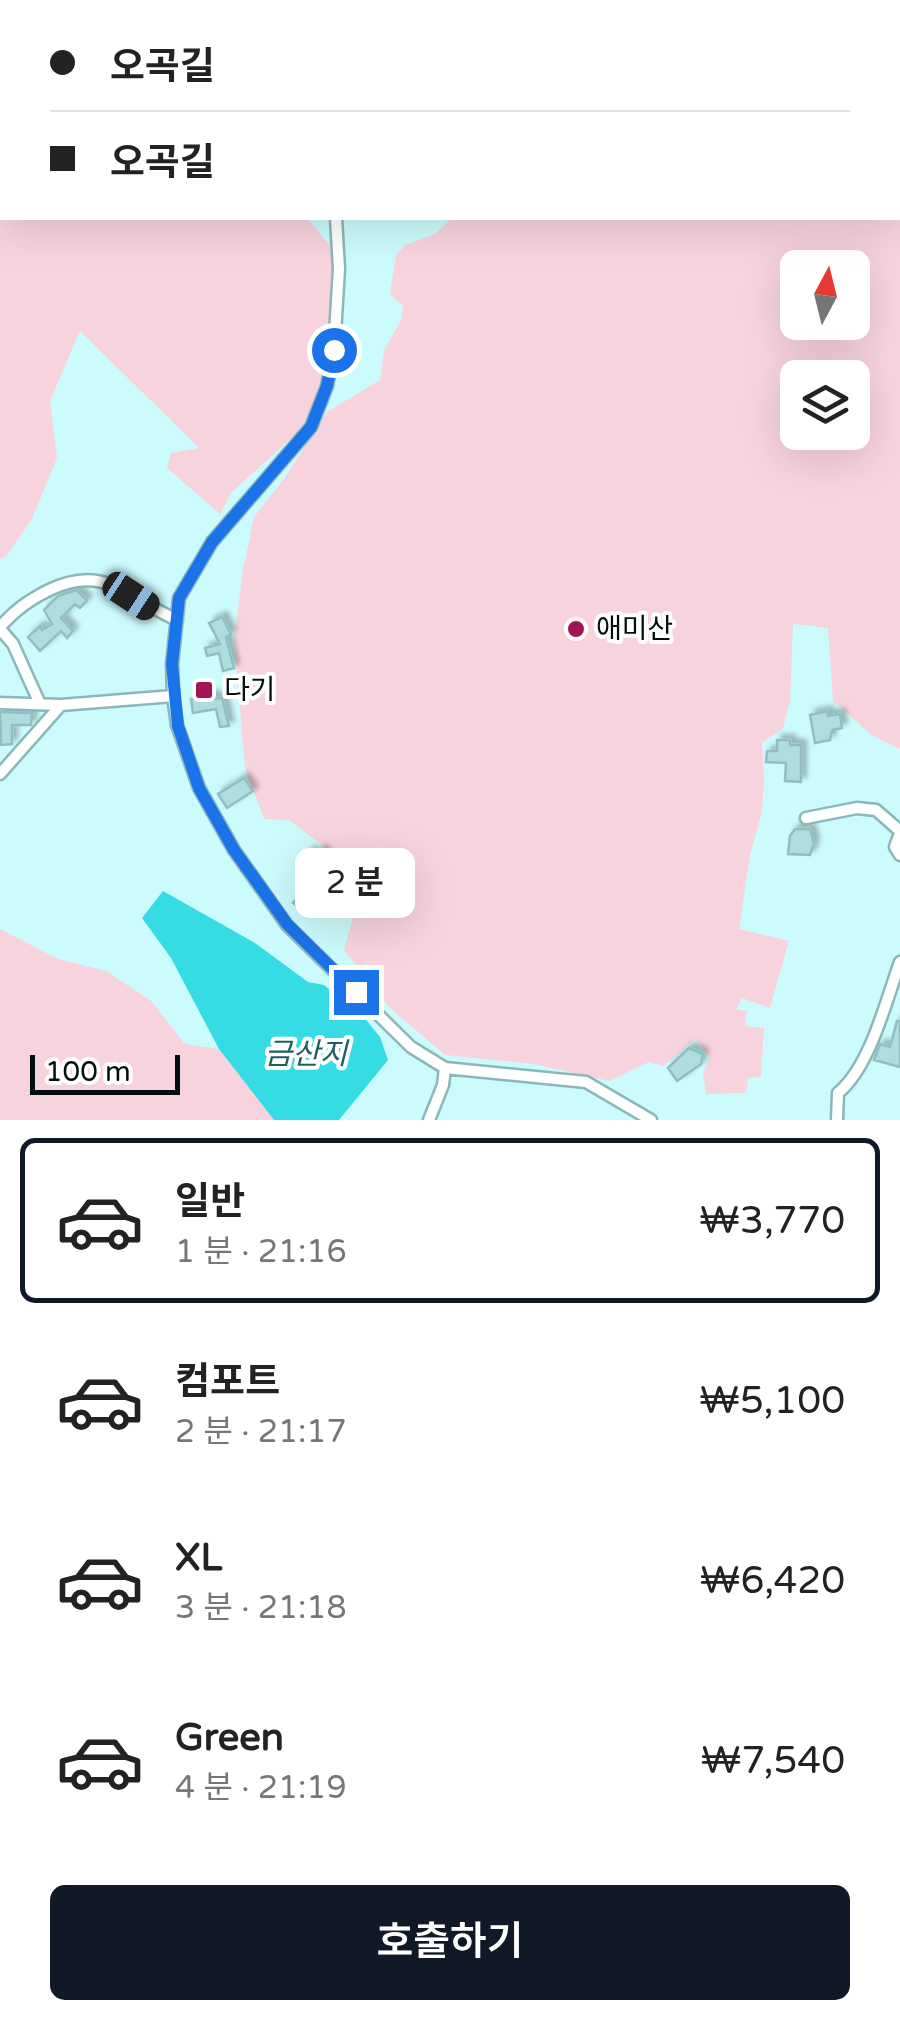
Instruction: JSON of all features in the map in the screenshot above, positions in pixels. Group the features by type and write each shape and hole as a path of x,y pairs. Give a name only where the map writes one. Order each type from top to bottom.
{"street":[{"path":"336,220 339,269 334,350 311,427 212,542 179,598 173,696 178,726 199,788 234,850 287,924 411,1047 445,1068 586,1082 650,1120"},
{"path":"40,704 13,644 0,628 17,608 74,579 94,578 177,620"},
{"path":"0,703 61,705 173,696"},
{"path":"0,774 61,705"},
{"path":"806,818 857,808 876,810 900,832 894,847 900,856"},
{"path":"837,1120 838,1093 852,1082 859,1068 900,962"},
{"path":"428,1120 443,1085 445,1068"}],"shaded area":[{"path":"0,220 309,220 333,249 334,296 322,383 301,429 231,493 220,514 167,468 171,453 199,448 80,331 50,401 57,458 32,519 0,559"},
{"path":"450,220 900,220 900,749 873,736 833,701 828,628 793,624 790,701 783,728 762,743 762,812 750,855 739,929 789,941 770,1008 742,998 736,1009 747,1011 745,1026 764,1028 761,1077 748,1078 746,1093 706,1094 703,1074 710,1057 695,1039 663,1066 649,1062 609,1081 535,1064 445,1055 389,1007 344,950 360,892 341,860 289,820 264,819 245,768 234,640 254,517 327,412 380,380 384,351 402,318 403,306 390,294 396,255 405,245 435,234"},
{"path":"0,929 58,959 106,971 151,1001 185,1044 219,1049 274,1120 0,1120"}],"water":[{"name":"금산지","path":"163,891 255,943 308,982 324,985 363,1016 380,1037 388,1060 339,1120 274,1120 219,1049 171,958 142,918"}],"building":[{"path":"76,590 87,600 80,608 75,604 61,618 73,631 67,638 61,631 40,651 28,637 40,626 42,630 52,624 44,610 58,596"},
{"path":"222,617 231,634 226,637 234,668 223,671 219,653 207,656 205,648 220,644 209,623"},
{"path":"213,695 214,699 222,698 229,726 220,727 216,709 193,713 191,699"},
{"path":"827,711 828,716 840,714 842,728 832,730 830,740 815,743 810,715"},
{"path":"0,712 32,713 31,725 12,725 12,744 1,745"},
{"path":"777,740 801,745 801,782 785,781 786,763 766,762 767,751 777,751"},
{"path":"244,778 253,791 227,808 218,794"},
{"path":"795,829 810,829 814,843 810,855 788,854"},
{"path":"321,850 331,860 325,867 341,880 335,886 351,904 340,914 324,898 304,913 293,903 301,894 311,898 324,883 301,860 311,851 315,856"},
{"path":"897,1021 900,1067 874,1060 880,1044 890,1047"},
{"path":"689,1048 703,1054 701,1064 677,1081 668,1068"}],"place":[{"name":"애미산","path":"576,629"},
{"name":"다기","path":"204,690"}],"route":[{"path":"334,350 327,386 311,427 212,542 179,598 173,696 186,755 199,788 234,850 287,924 356,992"}]}
